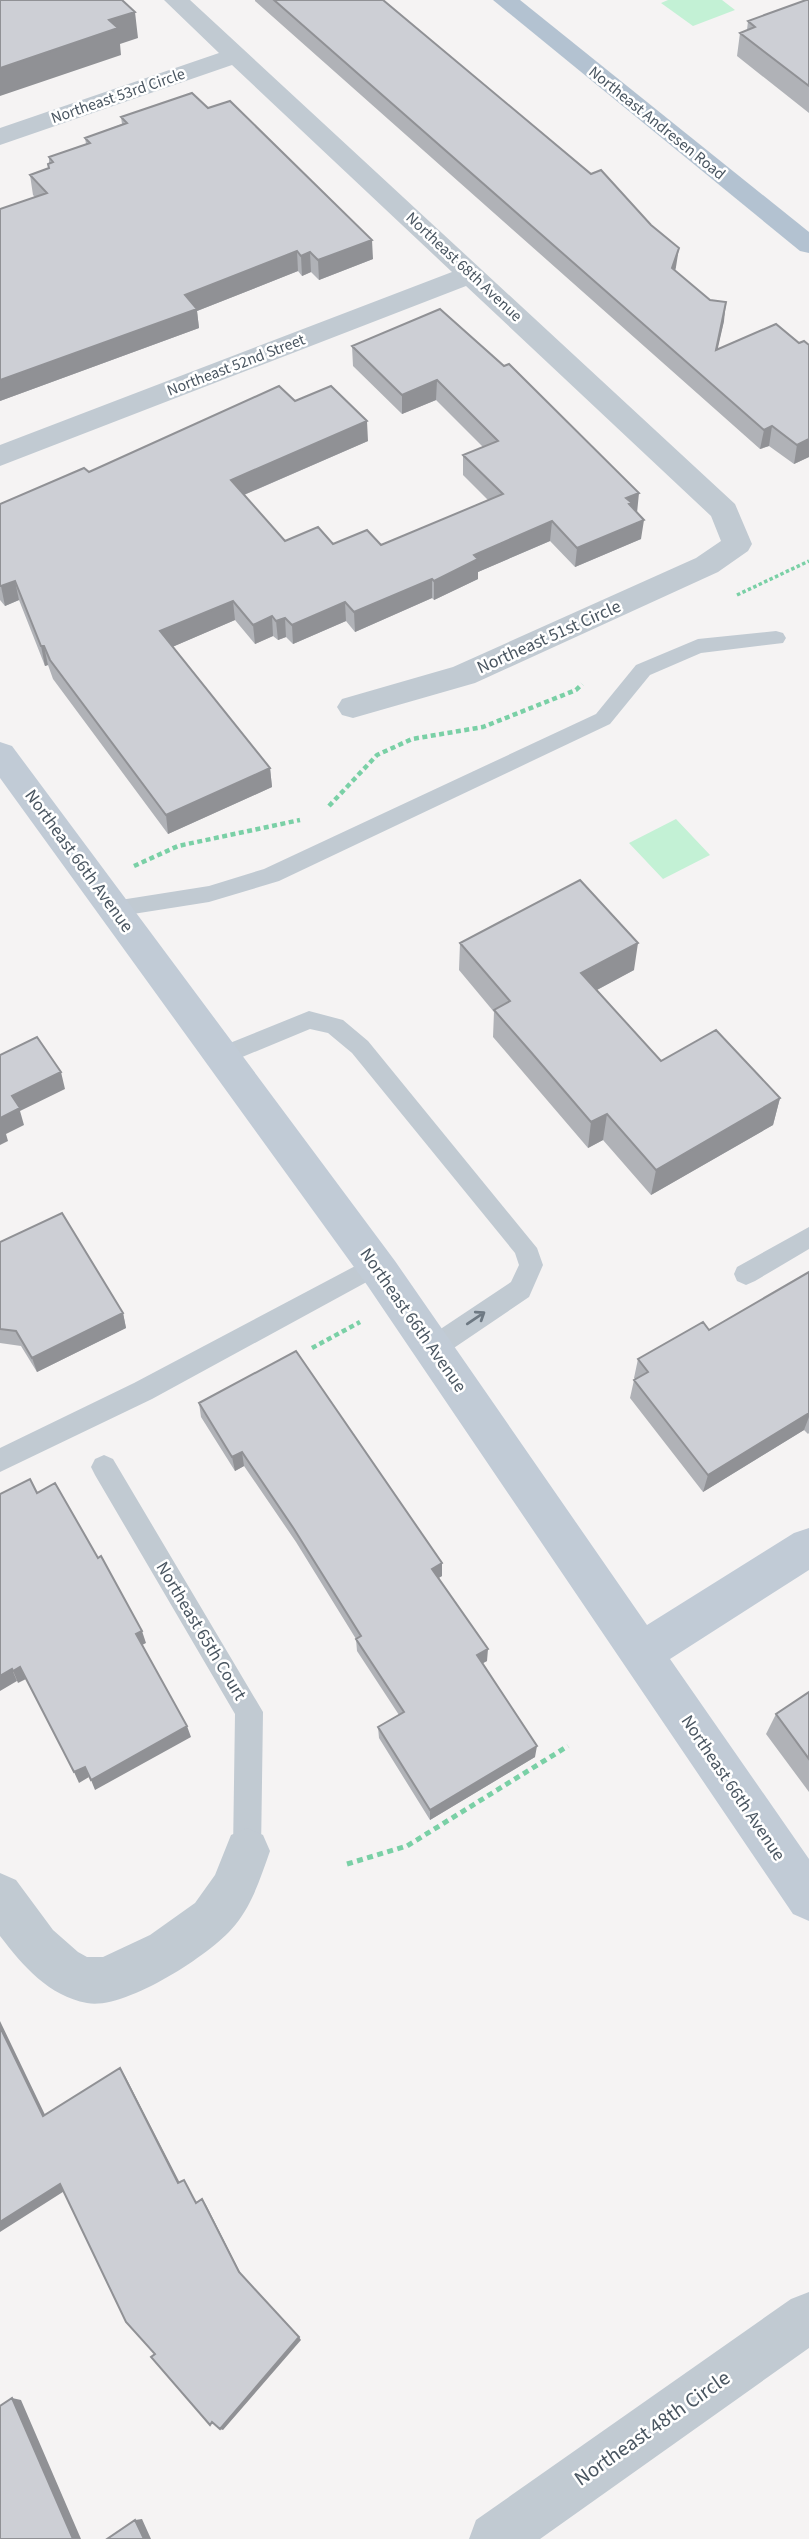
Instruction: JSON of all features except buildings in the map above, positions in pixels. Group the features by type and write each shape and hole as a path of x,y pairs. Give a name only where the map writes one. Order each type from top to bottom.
{"main road":[{"name":"Northeast Andresen Road","path":"505,0 809,245"}],"street":[{"name":"Northeast 68th Avenue","path":"176,0 724,511 737,544"},
{"name":"Northeast 53rd Circle","path":"0,136 235,56"},
{"name":"Northeast 52nd Street","path":"0,456 472,274"},
{"name":"Northeast 51st Circle","path":"352,708 464,676 707,565 737,544"},
{"name":"Northeast 66th Avenue","path":"0,754 376,1265 809,1898"},
{"path":"641,1653 809,1548"},
{"path":"0,1896 28,1937 59,1966 85,1980 114,1979 190,1938 210,1921 227,1900 240,1876 247,1851"},
{"name":"Northeast 48th Circle","path":"495,2539 809,2318"}],"lane":[{"path":"114,909 209,894 271,875 603,719 643,670 698,646 776,638"},
{"path":"223,1056 309,1020 335,1026 360,1048 524,1248 531,1265 520,1289 433,1348"},
{"path":"746,1274 809,1237"},
{"path":"0,1460 72,1428 376,1265"},
{"name":"Northeast 65th Court","path":"104,1467 249,1712 247,1851"}],"path":[{"path":"725,601 809,561"},
{"path":"327,809 377,755 412,739 483,727 576,690 586,681"},
{"path":"131,867 178,846 307,818"},
{"path":"313,1348 400,1300"},
{"path":"347,1864 407,1846 568,1746"}],"green space":[{"path":"668,0 722,0 735,10 693,26 661,3"},
{"path":"676,819 710,855 663,879 629,843"}]}
